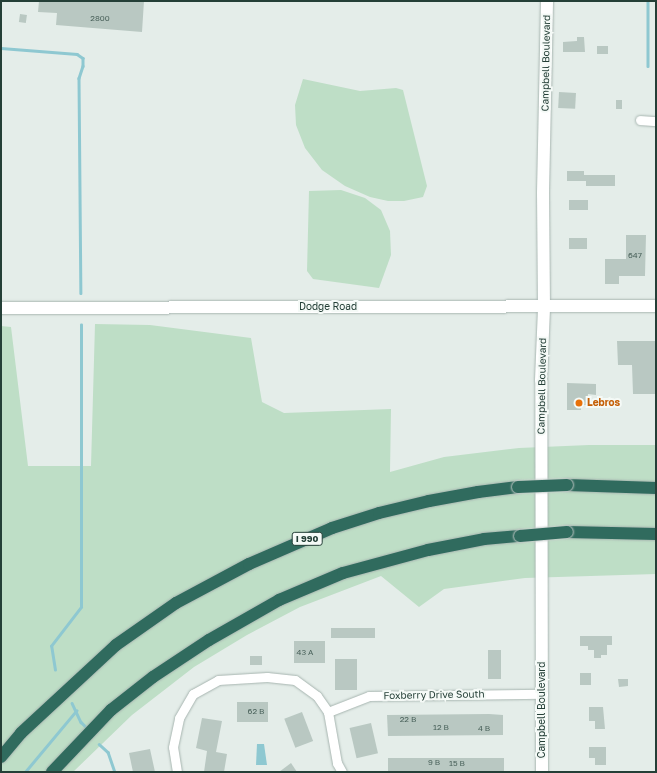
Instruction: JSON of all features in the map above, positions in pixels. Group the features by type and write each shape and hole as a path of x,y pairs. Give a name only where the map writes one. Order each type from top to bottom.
{"highway":[{"name":"I 990","path":"1,757 21,733 116,645 176,603 249,564 332,528 378,513 429,501 478,492 518,487 567,485 656,488"},
{"path":"52,772 111,710 153,677 209,640 279,600 351,571 428,550 484,539 567,532 656,534"}],"main road":[{"name":"Campbell Boulevard","path":"542,772 541,380 544,307 543,193 547,1"},
{"name":"Dodge Road","path":"1,308 656,306"}],"street":[{"path":"640,120 656,121"},
{"path":"177,772 173,748 179,718 193,694 218,680 267,677 296,680 317,696 328,712 337,763 342,772"},
{"name":"Foxberry Drive South","path":"328,712 369,696 543,694"}],"green space":[{"path":"303,79 360,91 396,88 403,90 427,186 423,197 404,201 388,201 370,197 345,186 322,170 305,148 296,125 295,105"},
{"path":"341,190 365,198 381,210 390,231 391,255 379,288 313,279 307,271 309,191"},
{"path":"95,324 150,325 251,338 262,402 284,413 391,409 390,472 444,457 519,448 589,445 656,445 656,574 525,578 444,589 419,607 381,576 300,607 247,635 194,667 132,715 73,772 1,772 1,326 11,327 28,466 91,466"}],"water":[{"path":"257,744 264,744 267,765 256,765"}],"building":[{"path":"39,1 144,1 142,32 56,25 57,13 38,12"},
{"path":"20,14 27,15 26,23 19,22"},
{"path":"577,37 584,37 585,52 563,52 563,42 577,41"},
{"path":"597,46 608,46 608,54 597,54"},
{"path":"559,92 576,93 575,109 558,108"},
{"path":"616,100 622,100 622,109 616,109"},
{"path":"567,171 584,171 584,175 615,175 615,186 586,186 586,181 567,181"},
{"path":"569,200 588,200 588,210 569,210"},
{"path":"626,235 646,235 645,276 619,276 619,284 605,284 605,259 626,259"},
{"path":"569,238 587,238 587,249 569,249"},
{"path":"617,341 656,341 656,394 633,394 632,365 618,365"},
{"path":"567,383 596,384 596,395 588,394 587,405 581,405 581,410 567,410"},
{"path":"331,628 375,628 375,638 331,638"},
{"path":"580,636 612,636 612,645 607,645 607,655 601,655 601,658 594,658 594,650 588,650 588,646 580,646"},
{"path":"294,641 325,641 325,663 294,663"},
{"path":"488,650 501,650 501,679 488,679"},
{"path":"250,656 262,656 262,665 250,665"},
{"path":"335,659 357,659 357,690 335,690"},
{"path":"580,673 591,673 591,685 580,685"},
{"path":"618,679 628,679 628,686 619,687"},
{"path":"237,702 268,702 268,722 237,722"},
{"path":"589,707 603,707 605,729 595,729 595,721 589,721"},
{"path":"302,712 313,741 295,748 284,719"},
{"path":"387,715 503,715 503,735 388,736"},
{"path":"202,718 222,721 216,752 227,754 224,772 204,772 207,751 196,748"},
{"path":"371,723 378,753 357,758 350,728"},
{"path":"589,747 606,747 606,765 595,765 595,758 589,758"},
{"path":"150,749 155,772 133,772 129,753"},
{"path":"388,758 504,758 504,772 388,772"},
{"path":"291,763 297,772 279,772"}],"waterway":[{"path":"648,1 648,66"},
{"path":"1,48 77,54 83,58 83,66 79,78 81,293"},
{"path":"55,670 51,646 81,607 81,325"},
{"path":"72,703 81,722 85,726"},
{"path":"25,772 76,711"},
{"path":"99,744 108,752 115,772"}],"place":[{"name":"Lebros","path":"579,403"}]}
